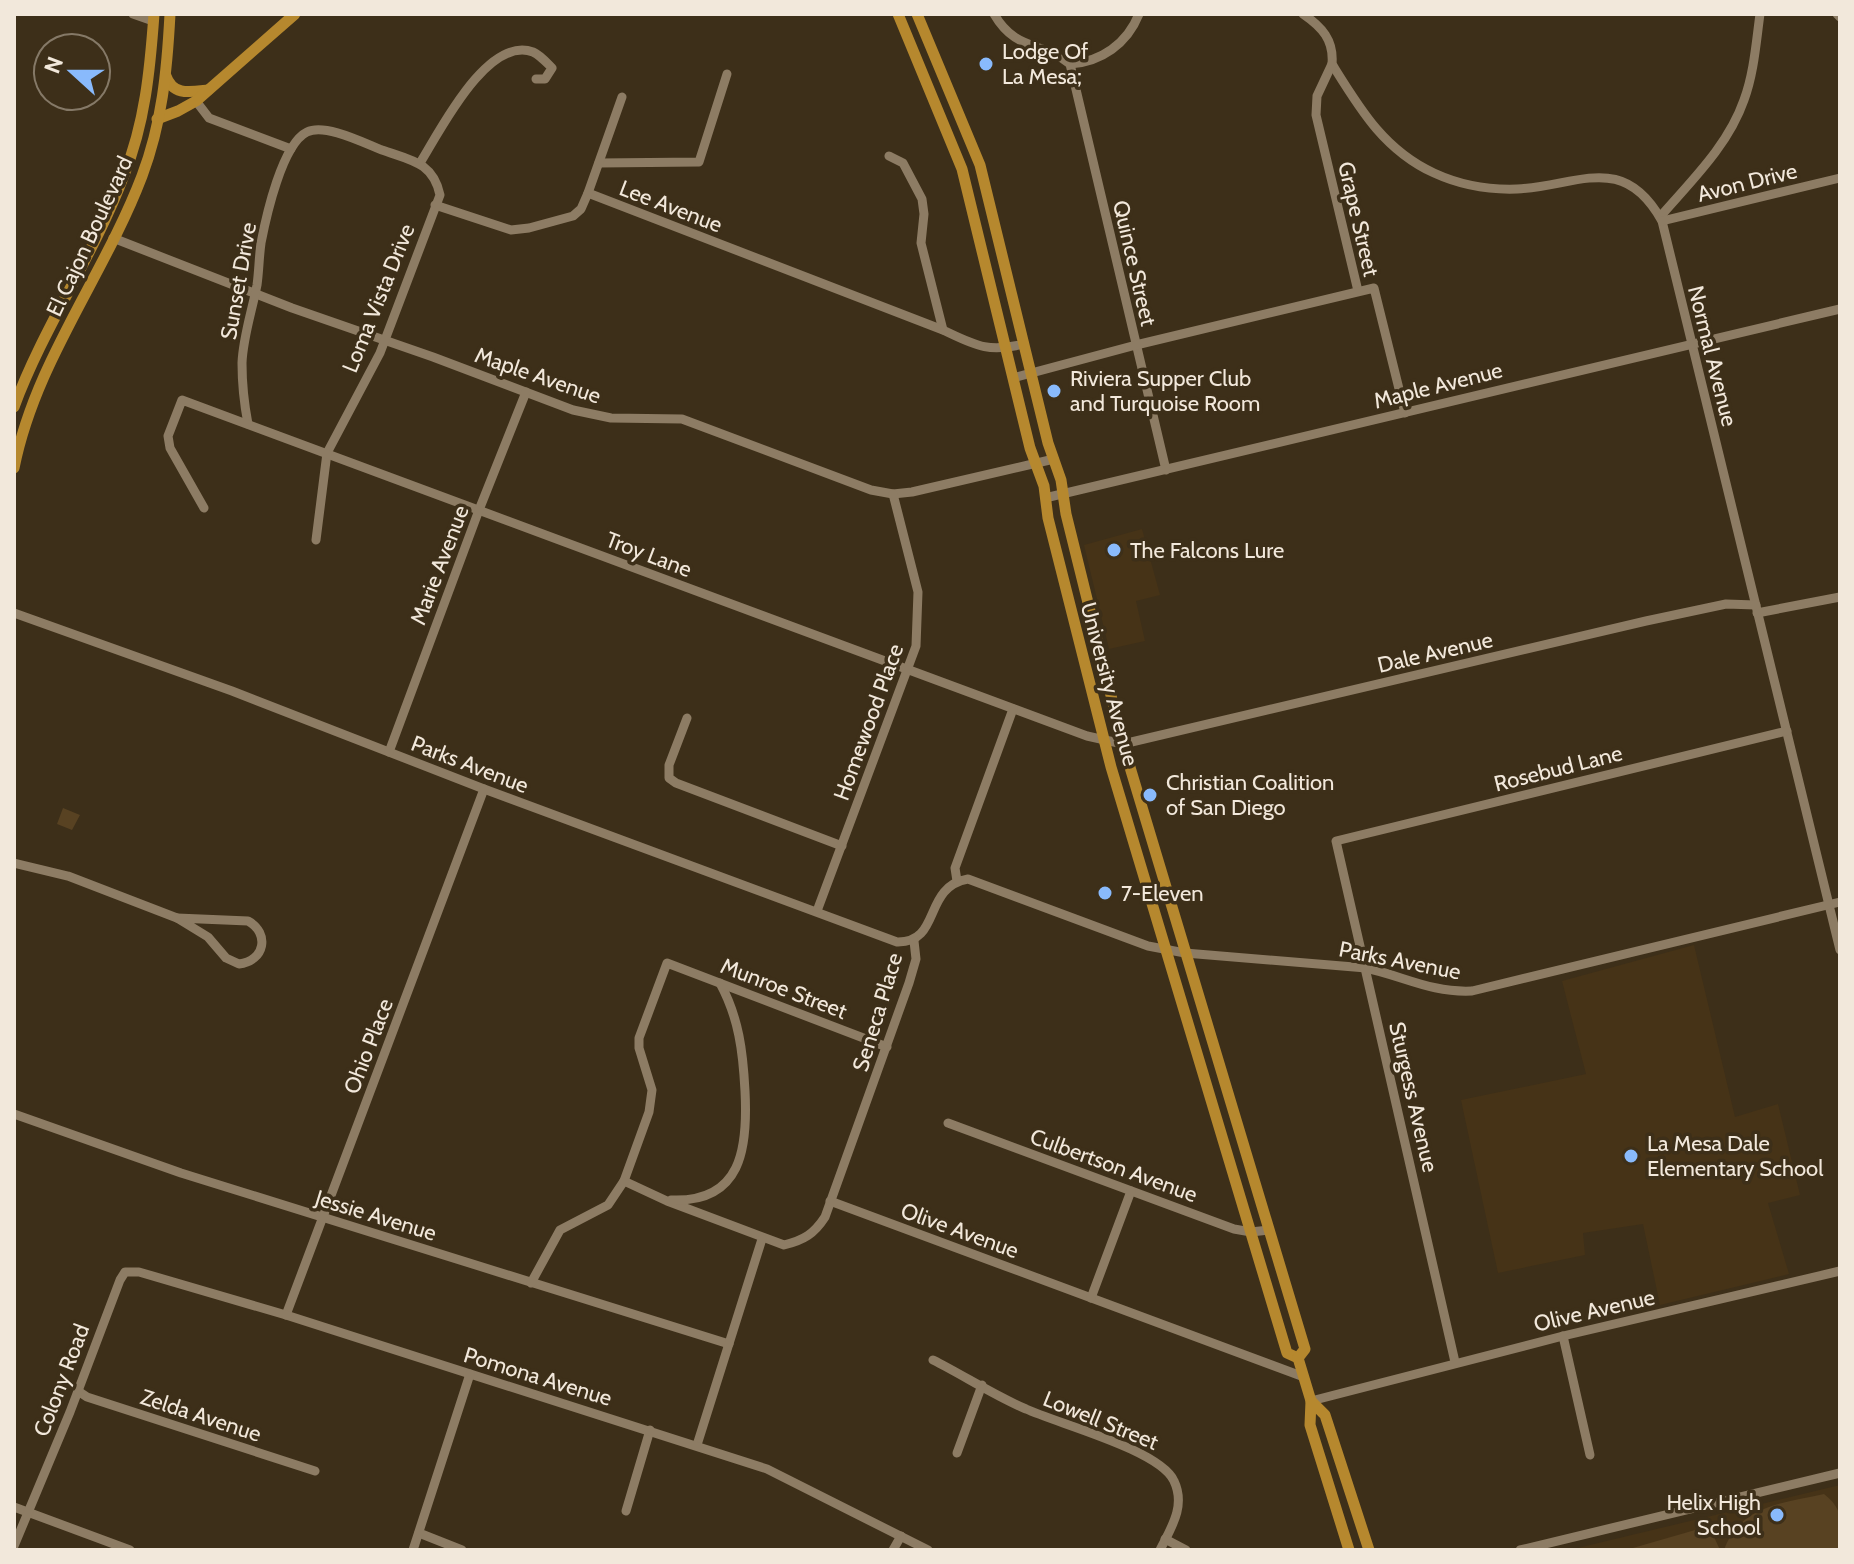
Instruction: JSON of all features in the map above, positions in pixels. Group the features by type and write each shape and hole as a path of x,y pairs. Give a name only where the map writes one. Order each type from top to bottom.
{"main road":[{"name":"El Cajon Boulevard","path":"14,468 41,382 142,177 160,118 170,14"},
{"path":"141,124 196,101 295,14"},
{"name":"University Avenue","path":"898,14 962,169 1103,741 1287,1353 1298,1358 1304,1377 1311,1401 1310,1425 1349,1550"},
{"name":"University Avenue","path":"917,14 980,165 1064,494 1075,554 1123,744 1305,1349 1298,1358"},
{"name":"El Cajon Boulevard","path":"14,407 34,359 125,175 141,124 149,83 154,18"},
{"path":"166,76 171,86 179,91 209,90"},
{"name":"University Avenue","path":"1311,1401 1325,1415 1369,1550"}],"street":[{"path":"133,14 154,18"},
{"path":"994,14 1005,30 1018,41 1059,55 1070,64 1090,61 1115,48 1139,14"},
{"name":"Normal Avenue","path":"1303,14 1326,33 1333,54 1332,64 1366,120 1405,155 1434,173 1464,184 1504,189 1593,176 1612,177 1632,185 1652,203 1661,219 1840,950"},
{"path":"1661,219 1721,146 1733,126 1752,69 1760,14"},
{"path":"420,163 472,81 498,58 512,51 535,53 552,68 545,79 536,79"},
{"name":"Quince Street","path":"1070,64 1166,470"},
{"name":"Grape Street","path":"1332,64 1317,96 1316,115 1358,291 1374,288 1405,413"},
{"path":"599,163 699,162 727,74"},
{"path":"588,193 622,97"},
{"path":"196,101 209,118 291,149 299,137 308,131 327,130 420,163 427,167 438,183 440,195 435,205"},
{"name":"Sunset Drive","path":"248,424 242,396 245,336 273,195 291,149"},
{"path":"889,156 903,163 922,199 921,243 943,330"},
{"name":"Avon Drive","path":"1661,219 1840,178"},
{"name":"Lee Avenue","path":"435,205 511,230 573,216 581,209 588,193 943,330 983,349 1006,348"},
{"name":"Loma Vista Drive","path":"316,540 327,453 385,339 435,205"},
{"name":"Maple Avenue","path":"113,238 588,414 611,418 687,420 854,485 893,494 912,492 1054,459"},
{"path":"1013,378 1358,291"},
{"name":"Maple Avenue","path":"1045,498 1840,309"},
{"path":"1006,348 1024,344"},
{"name":"Marie Avenue","path":"389,752 526,392"},
{"name":"Troy Lane","path":"204,508 170,448 168,436 182,400 1013,709 1103,741 1123,744"},
{"name":"Homewood Place","path":"817,911 916,646 919,599 893,494"},
{"name":"Dale Avenue","path":"1123,744 1726,604 1756,609 1840,597"},
{"name":"Parks Avenue","path":"14,613 232,691 484,789 897,942 914,941"},
{"name":"Seneca Place","path":"830,1201 916,959 914,941 924,932 943,891 957,881 955,868 1013,709"},
{"path":"687,718 669,765 669,778 842,846"},
{"name":"Rosebud Lane","path":"1336,841 1787,731"},
{"name":"Ohio Place","path":"286,1315 484,789"},
{"name":"Sturgess Avenue","path":"1336,841 1455,1362"},
{"path":"14,863 68,876 177,918 208,937 226,958 239,964 250,962 261,950 262,935 248,921 177,918"},
{"name":"Parks Avenue","path":"957,881 968,879 1123,937 1185,953 1366,968 1391,973 1432,989 1472,991 1840,902"},
{"name":"Munroe Street","path":"624,1181 649,1112 652,1090 639,1048 639,1038 667,963 887,1047"},
{"path":"667,1201 698,1198 718,1187 733,1174 742,1155 747,1124 741,1035 730,1001 720,983"},
{"name":"Jessie Avenue","path":"14,1114 181,1173 729,1344"},
{"name":"Culbertson Avenue","path":"948,1123 1234,1229 1251,1232 1269,1230"},
{"path":"531,1283 560,1230 608,1205 624,1181 667,1201 784,1245 801,1241 815,1232 825,1217 830,1201"},
{"path":"1091,1298 1131,1191"},
{"name":"Olive Avenue","path":"830,1201 1304,1377"},
{"path":"697,1445 762,1239"},
{"name":"Olive Avenue","path":"1311,1401 1455,1362 1840,1271"},
{"name":"Pomona Avenue","path":"125,1272 172,1280 697,1445 786,1477 928,1550"},
{"name":"Colony Road","path":"14,1546 125,1272"},
{"path":"1563,1336 1590,1455"},
{"name":"Lowell Street","path":"933,1360 1023,1408 1162,1465 1175,1482 1179,1501 1178,1514 1160,1550"},
{"path":"413,1550 470,1374"},
{"path":"957,1453 982,1385"},
{"name":"Zelda Avenue","path":"78,1391 87,1397 315,1471"},
{"path":"626,1511 650,1430"},
{"path":"1520,1550 1840,1473"},
{"path":"14,1507 130,1550"},
{"path":"419,1533 462,1550"},
{"path":"893,1550 901,1536"},
{"path":"1165,1539 1186,1550"}],"shaded area":[{"path":"1142,529 1160,595 1136,601 1145,641 1109,649 1084,545"},
{"path":"63,808 80,815 72,830 57,824"},
{"name":"La Mesa Dale Elementary School","path":"1694,945 1735,1117 1778,1104 1800,1195 1768,1203 1789,1274 1660,1305 1643,1224 1583,1233 1585,1255 1498,1273 1461,1100 1586,1074 1562,981"},
{"name":"Helix High School","path":"1840,1485 1840,1550 1570,1550 1590,1545"},
{"path":"1824,1494 1839,1513 1840,1550 1724,1550 1731,1535 1752,1515 1765,1508"},
{"path":"1709,1526 1720,1550 1626,1550"}],"place":[{"name":"Lodge Of La Mesa;","path":"986,64"},
{"name":"Riviera Supper Club and Turquoise Room","path":"1054,391"},
{"name":"The Falcons Lure","path":"1114,550"},
{"name":"Christian Coalition of San Diego","path":"1150,795"},
{"name":"7-Eleven","path":"1105,893"},
{"name":"La Mesa Dale Elementary School","path":"1631,1156"},
{"name":"Helix High School","path":"1777,1515"}]}
